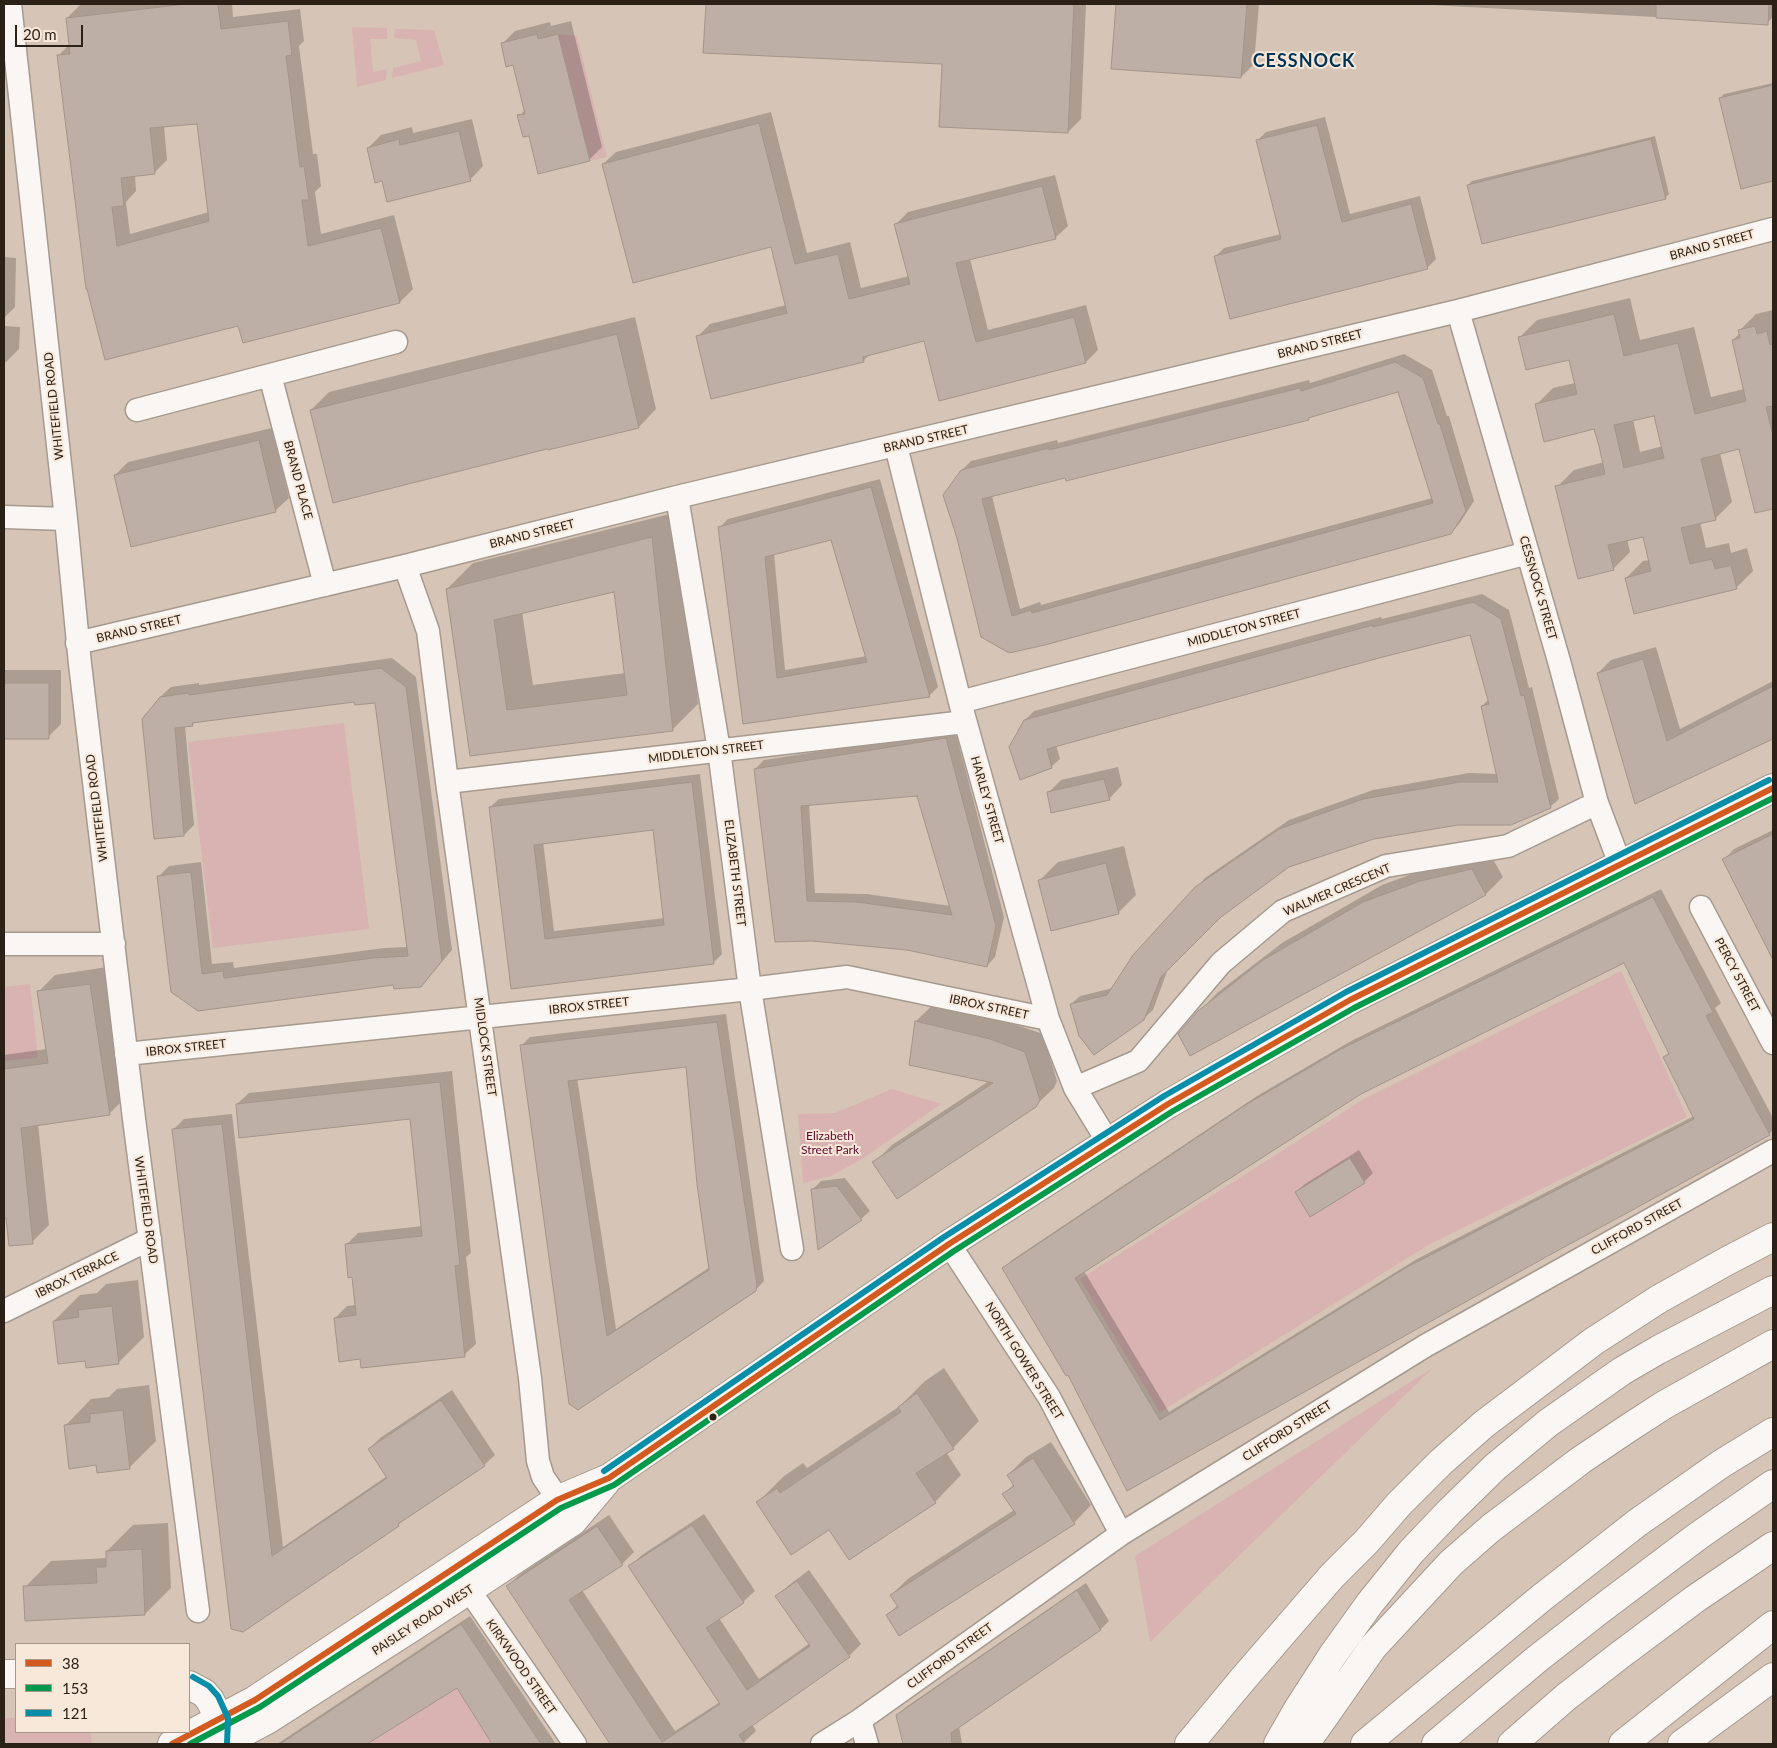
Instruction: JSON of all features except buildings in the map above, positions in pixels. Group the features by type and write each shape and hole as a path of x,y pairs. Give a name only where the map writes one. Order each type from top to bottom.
{"main road":[{"name":"PAISLEY ROAD WEST","path":"172,1744 219,1736 268,1720 469,1590 565,1511 609,1478 949,1244 1168,1104 1350,1000 1773,788"},
{"path":"1189,1744 1332,1576 1367,1541 1399,1504 1440,1463 1484,1424 1594,1341 1659,1299 1773,1237"},
{"path":"1278,1744 1332,1656 1370,1604 1411,1552 1496,1467 1555,1418 1622,1371 1666,1345 1773,1290"},
{"path":"1305,1744 1373,1647 1451,1564 1491,1528 1581,1460 1657,1410 1773,1344"},
{"path":"1365,1744 1540,1599 1637,1523 1721,1464 1773,1432"},
{"path":"1436,1744 1594,1614 1698,1536 1773,1484"},
{"name":"PAISLEY ROAD WEST","path":"219,1736 255,1700 565,1511"},
{"path":"1512,1744 1586,1681 1661,1623 1773,1546"},
{"path":"1623,1744 1773,1626"},
{"path":"1682,1744 1773,1677"},
{"path":"190,1686 204,1693 210,1700 219,1736"}],"street":[{"name":"WHITEFIELD ROAD","path":"10,4 66,519 77,643 126,1054 198,1611"},
{"name":"BRAND STREET","path":"77,643 405,566 677,497 1458,311 1773,229"},
{"name":"CESSNOCK STREET","path":"1458,311 1560,661 1597,802 1620,864"},
{"path":"137,410 396,342"},
{"name":"BRAND PLACE","path":"270,375 325,585"},
{"name":"HARLEY STREET","path":"896,446 963,712 1048,1019 1075,1088 1108,1142"},
{"name":"ELIZABETH STREET","path":"677,497 719,750 750,990 792,1249"},
{"path":"4,517 66,519"},
{"name":"MIDDLETON STREET","path":"447,782 719,750 963,712 1528,554"},
{"name":"MIDLOCK STREET","path":"405,566 428,631 447,782 530,1378 538,1461 543,1476 565,1511"},
{"name":"WALMER CRESCENT","path":"1075,1088 1138,1061 1221,963 1283,912 1386,866 1508,846 1597,802"},
{"name":"PERCY STREET","path":"1701,907 1773,1043"},
{"path":"4,944 114,944"},
{"name":"IBROX STREET","path":"126,1054 750,990 847,977 1048,1019"},
{"name":"CLIFFORD STREET","path":"822,1744 860,1720 1121,1534 1425,1346 1773,1151"},
{"name":"IBROX TERRACE","path":"4,1311 150,1239"},
{"name":"NORTH GOWER STREET","path":"949,1244 1045,1390 1121,1534"},
{"name":"KIRKWOOD STREET","path":"469,1590 575,1744"},
{"path":"860,1720 867,1744"}],"green space":[{"path":"352,27 387,28 387,39 370,39 373,72 387,69 386,80 357,87"},
{"path":"395,29 434,30 444,65 392,78 393,68 421,61 416,40 394,38"},
{"path":"558,34 577,36 607,157 590,161"},
{"path":"344,723 369,929 213,948 188,742"},
{"path":"1621,971 1687,1117 1430,1244 1160,1412 1080,1279 1364,1099"},
{"path":"30,984 38,1058 4,1061 4,987"},
{"name":"Elizabeth Street Park","path":"892,1089 941,1104 862,1159 831,1176 803,1183 798,1114 835,1113"},
{"path":"1434,1367 1150,1642 1135,1556"},
{"path":"457,1688 492,1744 367,1744"},
{"path":"4,1718 15,1718 15,1733 90,1733 92,1744 4,1744"}],"transit line":[{"name":"121","path":"604,1471 944,1237 1164,1096 1346,992 1769,780"},
{"name":"38","path":"172,1744 255,1700 557,1500 609,1478 949,1244 1168,1104 1350,1000 1773,788"},
{"name":"153","path":"190,1744 260,1707 561,1508 614,1485 954,1251 1173,1111 1354,1008 1773,798"},
{"name":"121","path":"193,1677 209,1686 218,1696 228,1718 227,1744"}],"district":[{"name":"CESSNOCK","path":"1304,61"}]}
